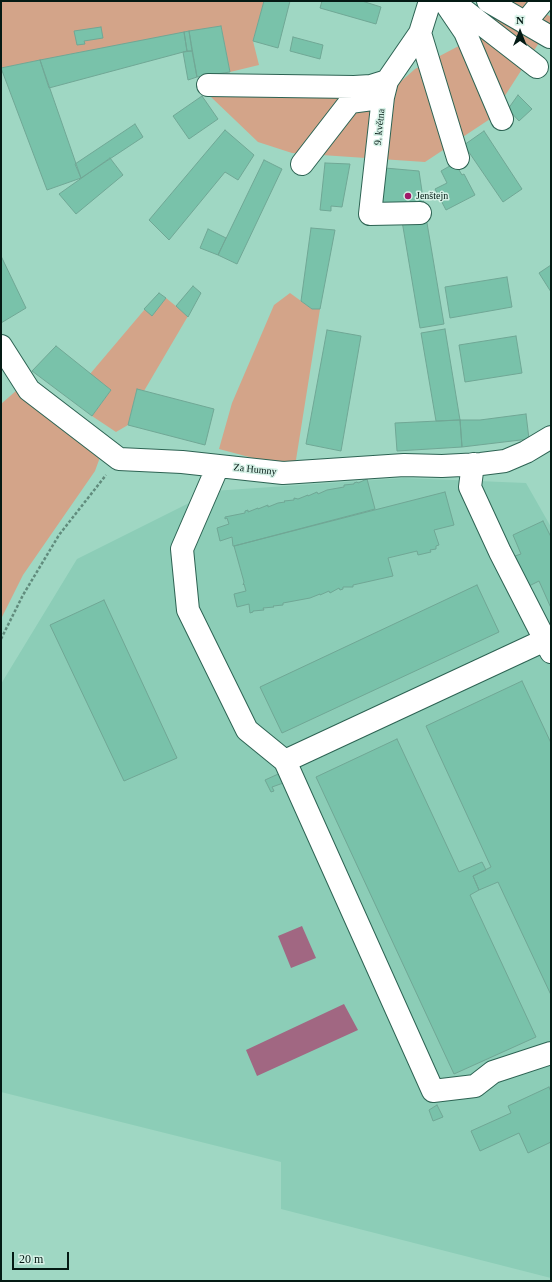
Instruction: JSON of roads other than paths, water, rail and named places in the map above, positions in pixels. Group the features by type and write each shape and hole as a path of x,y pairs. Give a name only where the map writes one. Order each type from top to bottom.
{"street":[{"name":"9. května","path":"420,213 370,214 385,89 420,33 430,1"},
{"path":"444,1 466,32 502,119"},
{"path":"452,1 536,67"},
{"path":"488,1 525,24 550,37"},
{"path":"525,24 543,1"},
{"path":"420,33 458,158"},
{"path":"208,85 371,86 385,89"},
{"path":"302,164 350,102 385,89"},
{"name":"Za Humny","path":"1,346 29,390 119,459 218,466 284,473 404,465 473,464 505,461 526,452 551,437"},
{"path":"285,761 548,646 500,552 470,487 473,464"},
{"path":"218,466 182,549 188,610 247,730 285,761 433,1091 475,1086 493,1072 551,1054"}],"place":[{"name":"Jenštejn","path":"408,196"}]}
